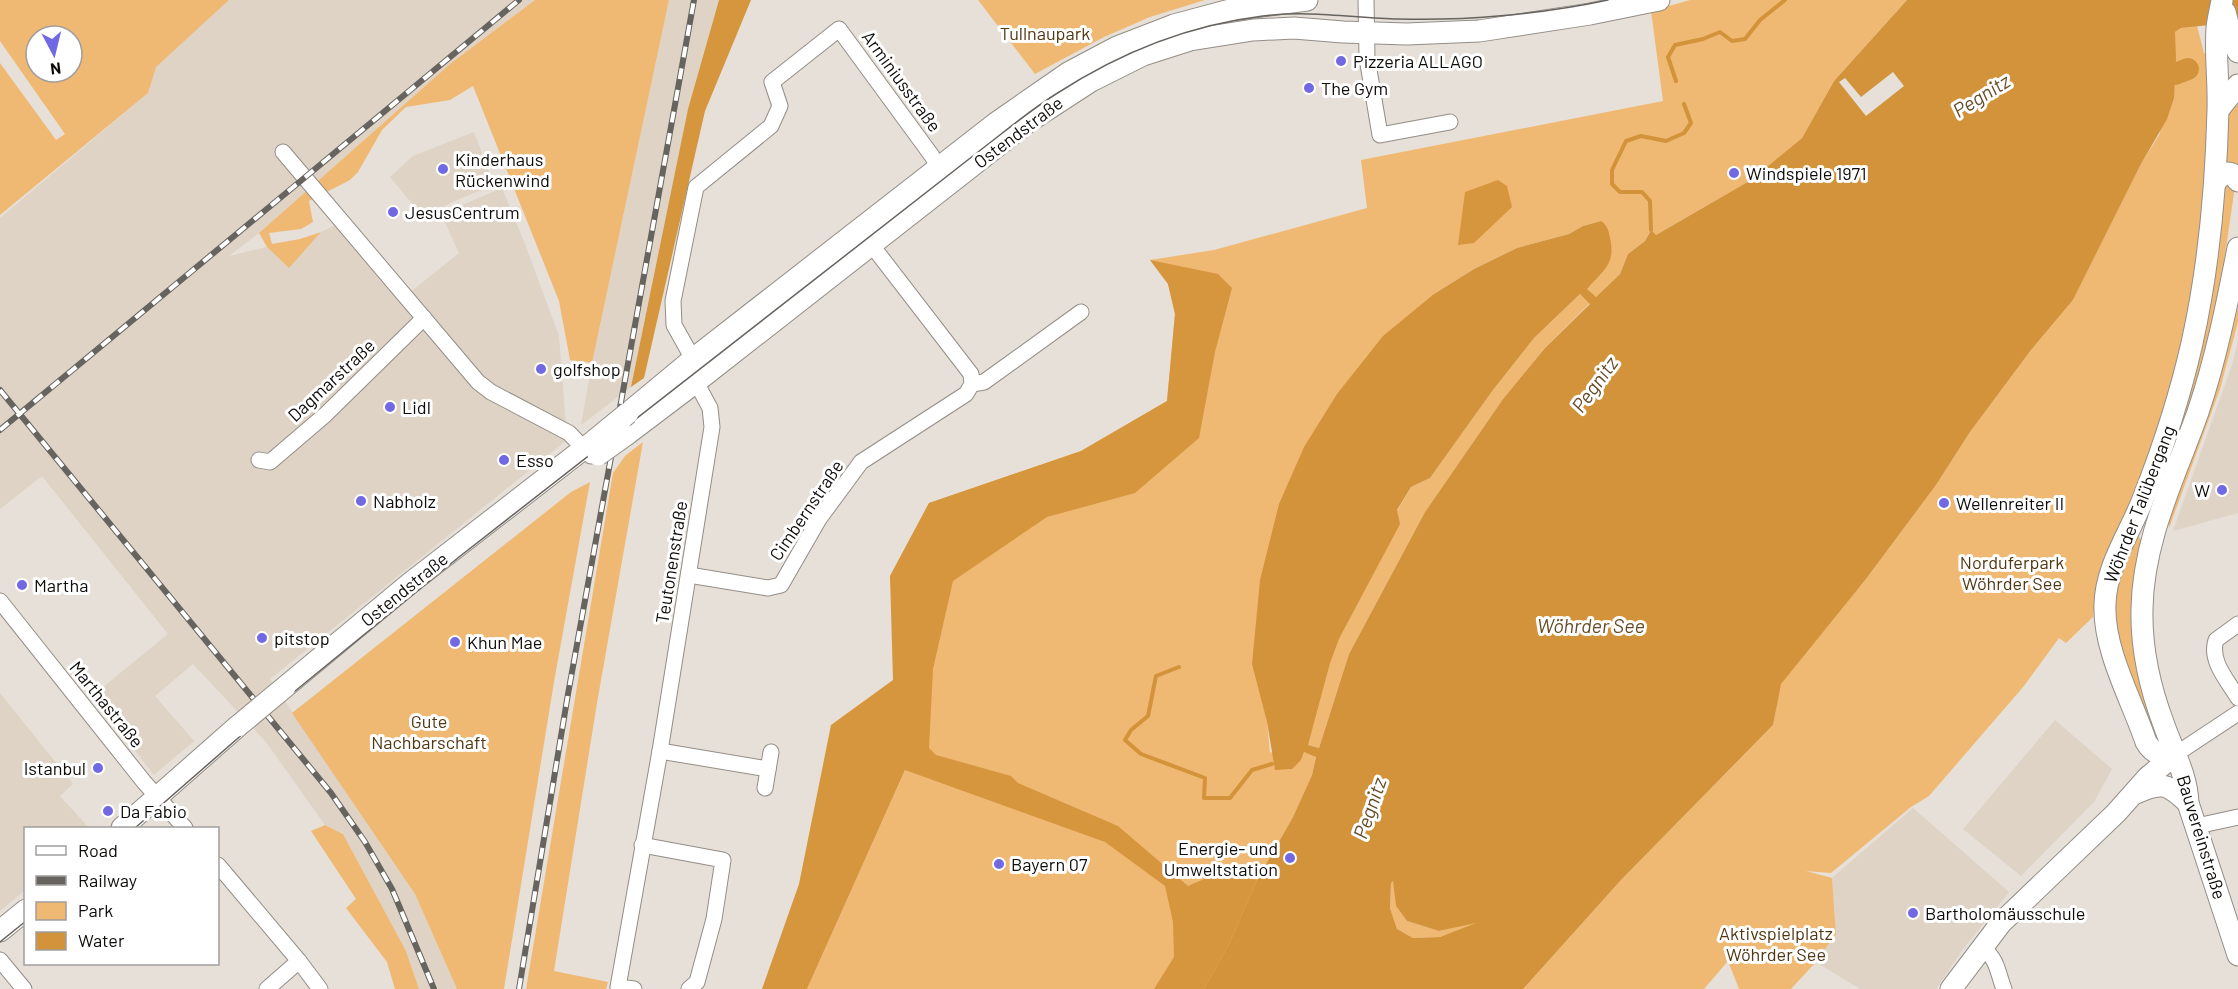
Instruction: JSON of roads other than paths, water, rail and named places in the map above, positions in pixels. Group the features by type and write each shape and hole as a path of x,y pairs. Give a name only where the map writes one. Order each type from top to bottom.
{"main road":[{"name":"Ostendstraße","path":"592,450 626,435 696,382 866,237 939,168 1043,89 1117,47 1174,25 1217,13 1307,0"},
{"name":"Ostendstraße","path":"123,827 161,801 418,578 592,450 628,413 693,359 1044,110 1091,81 1161,48 1190,40 1265,29 1303,28 1420,34 1490,30 1659,0"},
{"path":"2222,1 2224,28 2238,52"},
{"name":"Wöhrder Talübergang","path":"2224,28 2208,262 2192,343 2166,436 2142,501 2110,574 2105,596 2106,625 2128,696 2149,747 2160,755 2176,754 2156,703 2143,642 2144,578 2152,537 2208,381 2238,248"},
{"path":"2218,109 2238,85"},
{"path":"2215,183 2221,175 2227,173 2232,174 2238,181"},
{"path":"693,359 696,382"},
{"path":"2142,501 2142,527 2152,537"},
{"path":"2128,696 2139,757 2133,795"},
{"path":"1951,989 2001,923 2133,795 2148,777 2176,754"},
{"name":"Bauvereinstraße","path":"2176,754 2188,788 2188,803 2233,921 2238,955"},
{"path":"2133,795 2152,786 2162,785 2171,788 2188,803"},
{"name":"Ostendstraße","path":"141,827 161,801"},
{"path":"0,931 24,912"},
{"path":"0,947 24,927"}],"street":[{"path":"1366,0 1369,74 1380,135 1450,122"},
{"name":"Arminiusstraße","path":"693,359 674,325 673,302 696,187 771,126 780,106 772,82 839,29 939,168"},
{"path":"283,152 478,382 491,392 569,433 592,450"},
{"path":"866,237 971,374 972,384"},
{"name":"Cimbernstraße","path":"689,574 768,588 781,585 819,519 861,462 966,394 972,384 984,382 1081,312"},
{"name":"Dagmarstraße","path":"259,460 270,462 325,416 424,318"},
{"name":"Teutonenstraße","path":"633,989 618,987 660,751 712,427 710,408 696,382"},
{"name":"Marthastraße","path":"0,601 184,827"},
{"path":"2238,624 2216,640 2214,651 2217,662 2238,698"},
{"path":"2176,754 2238,713"},
{"path":"660,751 768,769"},
{"path":"765,788 771,752"},
{"path":"2197,826 2238,817"},
{"path":"642,845 723,860 714,919 693,985"},
{"path":"219,866 320,989"},
{"path":"1977,953 2002,984"},
{"path":"0,960 24,989"},
{"path":"267,989 299,961"}],"water":[{"name":"Wöhrder See","path":"1907,0 2238,0 2238,22 2181,28 2175,32 2174,98 2167,119 2141,164 2073,300 2031,350 1970,432 1936,485 1866,579 1781,684 1773,725 1621,880 1523,989 1204,989 1229,944 1257,880 1293,817 1312,775 1316,757 1304,752 1301,760 1292,769 1275,770 1267,722 1252,664 1260,580 1279,504 1304,447 1337,394 1383,336 1434,294 1474,269 1517,248 1569,234 1583,226 1601,221 1609,233 1611,255 1603,272 1587,289 1596,297 1620,274 1628,254 1645,241 1651,230 1656,235 1751,180 1802,138 1834,81","holes":["1580,294 1590,304 1545,348 1503,399 1425,512 1349,654 1319,748 1308,745 1330,663 1339,639 1400,524 1397,510 1411,487 1430,478 1493,390 1534,338","1393,881 1396,906 1407,921 1439,931 1476,923 1440,937 1413,938 1397,929 1390,908"]}],"waterway":[{"path":"1676,81 1668,57 1675,45 1703,39 1720,32 1732,41 1745,39 1760,20 1785,0"},
{"path":"2175,74 2188,69"},
{"path":"1651,230 1650,201 1642,192 1620,192 1612,184 1612,170 1626,141 1641,136 1666,141 1684,133 1691,123 1684,104"},
{"path":"1179,667 1156,676 1148,716 1131,730 1125,740 1141,754 1205,778 1204,798 1230,798 1252,770 1272,764"}],"tram line":[{"path":"136,827 245,732 459,557 1012,125 1080,79 1155,43 1235,20 1280,14 1399,19 1477,18 1531,13 1608,0"},
{"path":"0,942 24,923"}],"railway":[{"path":"0,430 519,0"},
{"path":"519,989 568,694 694,0"},
{"path":"0,390 331,793 365,842 392,889 434,989"}],"place":[{"name":"Pizzeria ALLAGO","path":"1341,61"},
{"name":"The Gym","path":"1309,88"},
{"name":"Kinderhaus Rückenwind","path":"443,169"},
{"name":"Windspiele 1971","path":"1734,173"},
{"name":"JesusCentrum","path":"393,212"},
{"name":"golfshop","path":"541,369"},
{"name":"Lidl","path":"390,407"},
{"name":"Esso","path":"504,460"},
{"name":"W","path":"2222,490"},
{"name":"Nabholz","path":"361,501"},
{"name":"Wellenreiter II","path":"1944,503"},
{"name":"Martha","path":"22,585"},
{"name":"pitstop","path":"262,638"},
{"name":"Khun Mae","path":"455,642"},
{"name":"Istanbul","path":"98,768"},
{"name":"Da Fabio","path":"108,811"},
{"name":"Energie- und Umweltstation","path":"1290,858"},
{"name":"Bayern 07","path":"999,864"},
{"name":"Bartholomäusschule","path":"1913,913"}],"park label":[{"name":"Tullnaupark","path":"1045,33"},
{"name":"Norduferpark Wöhrder See","path":"2012,572"},
{"name":"Gute Nachbarschaft","path":"429,731"},
{"name":"Aktivspielplatz Wöhrder See","path":"1776,943"}],"water label":[{"name":"Pegnitz","path":"1981,95"},
{"name":"Pegnitz","path":"1594,384"},
{"name":"Pegnitz","path":"1369,808"}]}
